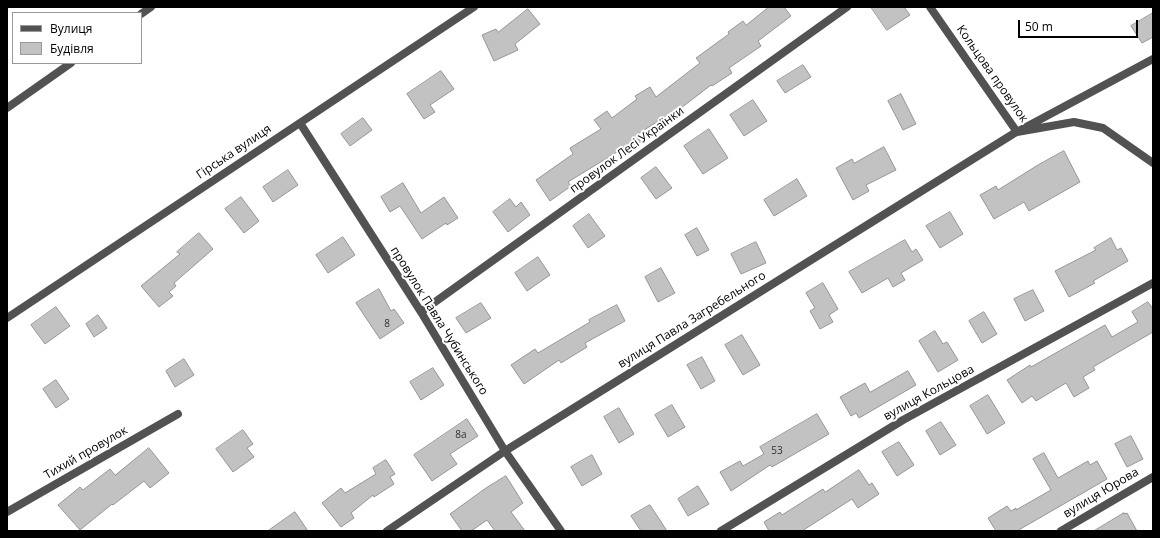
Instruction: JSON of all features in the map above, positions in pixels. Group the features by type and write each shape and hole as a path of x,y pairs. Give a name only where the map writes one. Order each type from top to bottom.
{"street":[{"path":"142,13 151,7"},
{"name":"Гірська вулиця","path":"7,318 474,7"},
{"name":"провулок Лесі Українки","path":"421,312 847,7"},
{"name":"Кольцова провулок","path":"930,7 1015,133 1074,122 1102,128 1153,162"},
{"name":"вулиця Павла Загребельного","path":"387,531 505,450 1015,133 1153,59"},
{"path":"7,108 70,64"},
{"name":"провулок Павла Чубинського","path":"300,122 421,312 505,450 561,531"},
{"name":"вулиця Кольцова","path":"721,531 903,420 1153,283"},
{"name":"Тихий провулок","path":"7,512 178,414"},
{"name":"вулиця Юрова","path":"1061,531 1153,476"}],"building":[{"path":"769,7 784,7 791,16 758,41 761,46 729,68 732,73 712,86 711,85 681,108 636,135 641,142 620,157 617,152 568,182 571,186 550,201 536,180 573,154 570,148 601,129 594,120 607,111 612,118 637,99 635,96 650,87 656,97 700,63 696,58 729,34 728,32 743,21 746,25"},
{"path":"871,7 904,7 910,15 887,30"},
{"path":"528,9 540,24 515,44 518,50 494,61 482,35 496,29 498,32"},
{"path":"1153,13 1153,37 1142,43 1131,26"},
{"path":"803,65 811,77 785,93 777,81"},
{"path":"441,71 454,89 430,105 435,112 424,119 407,94"},
{"path":"901,94 916,124 903,130 888,101"},
{"path":"753,100 767,121 744,136 730,115"},
{"path":"363,118 372,130 350,146 341,134"},
{"path":"709,129 728,158 703,174 684,146"},
{"path":"884,147 896,170 866,185 869,191 853,200 836,168 852,159 854,163"},
{"path":"1064,151 1080,182 1029,211 1024,202 994,219 980,195 996,186 998,190"},
{"path":"656,167 672,188 656,199 641,178"},
{"path":"288,170 298,185 273,202 263,187"},
{"path":"797,179 807,196 774,216 764,200"},
{"path":"403,183 421,213 444,197 458,218 447,225 446,223 422,239 400,206 390,212 381,197"},
{"path":"241,197 259,221 244,233 225,209"},
{"path":"510,199 516,207 521,202 530,215 508,232 493,212"},
{"path":"950,212 963,234 940,248 926,226"},
{"path":"589,214 605,236 588,248 573,226"},
{"path":"697,228 709,250 697,256 685,235"},
{"path":"199,233 213,249 174,283 176,286 169,292 173,296 159,307 141,286 180,254 177,252"},
{"path":"343,237 355,255 328,273 316,255"},
{"path":"1111,238 1117,250 1121,248 1128,261 1093,281 1095,283 1069,297 1055,271 1096,250 1094,248"},
{"path":"905,240 912,252 916,249 923,260 901,273 905,280 893,287 888,278 862,293 849,272"},
{"path":"756,242 766,263 741,274 731,254"},
{"path":"538,257 550,275 527,291 515,273"},
{"path":"661,268 675,293 658,302 645,277"},
{"path":"823,283 838,309 829,315 833,322 820,329 810,311 815,308 806,293"},
{"path":"379,289 391,311 394,309 404,323 380,339 356,303"},
{"path":"1033,290 1044,311 1025,321 1014,299"},
{"path":"1148,302 1153,309 1153,332 1093,367 1095,370 1083,377 1089,388 1074,397 1066,383 1036,401 1032,396 1022,403 1007,380 1030,365 1031,367 1105,325 1112,337 1138,322 1132,312"},
{"path":"481,303 491,318 466,333 456,318"},
{"path":"617,305 625,321 585,343 587,347 561,363 559,360 524,384 511,365 535,349 538,353 590,322 589,320"},
{"path":"56,307 70,326 45,344 31,325"},
{"path":"984,312 997,334 982,343 969,321"},
{"path":"98,315 107,328 94,337 86,324"},
{"path":"935,331 943,344 947,342 958,360 938,372 919,341"},
{"path":"742,335 760,365 743,375 725,345"},
{"path":"702,357 715,381 701,389 687,365"},
{"path":"184,359 194,375 175,387 166,371"},
{"path":"433,368 444,385 421,400 410,382"},
{"path":"908,371 916,385 859,418 856,413 851,416 840,397 865,383 870,392"},
{"path":"56,380 69,399 56,408 43,389"},
{"path":"988,395 1005,423 987,434 970,406"},
{"path":"672,405 685,427 668,437 655,415"},
{"path":"619,408 634,434 619,443 604,417"},
{"path":"817,414 829,434 772,467 770,465 731,491 720,472 740,461 743,466 764,454 760,447"},
{"path":"467,419 478,436 450,454 457,464 432,481 414,455"},
{"path":"941,422 956,445 940,455 926,431"},
{"path":"243,430 253,444 247,448 254,457 233,472 216,449"},
{"path":"1131,436 1143,459 1127,467 1115,444"},
{"path":"899,442 914,465 897,476 882,452"},
{"path":"149,448 169,473 150,488 144,481 80,530 58,505 80,487 83,490 110,469 115,475"},
{"path":"1044,453 1058,478 1088,461 1090,465 1097,461 1107,479 1017,531 996,531 988,518 1007,506 1011,511 1016,508 1016,510 1051,490 1033,459"},
{"path":"592,455 602,474 582,486 571,467"},
{"path":"386,460 395,474 390,477 394,484 374,497 373,495 351,513 354,518 341,527 322,503 341,488 345,493 376,474 373,468"},
{"path":"859,470 869,485 872,483 879,494 858,508 852,499 802,531 769,531 764,522 780,512 782,515 823,489 825,492"},
{"path":"506,476 523,503 511,512 525,531 495,531 487,520 471,531 462,531 450,514 486,488"},
{"path":"698,486 709,504 688,516 678,499"},
{"path":"650,505 667,531 641,531 631,516"},
{"path":"295,512 308,531 268,531"},
{"path":"1124,513 1127,513 1137,531 1094,531"}]}
